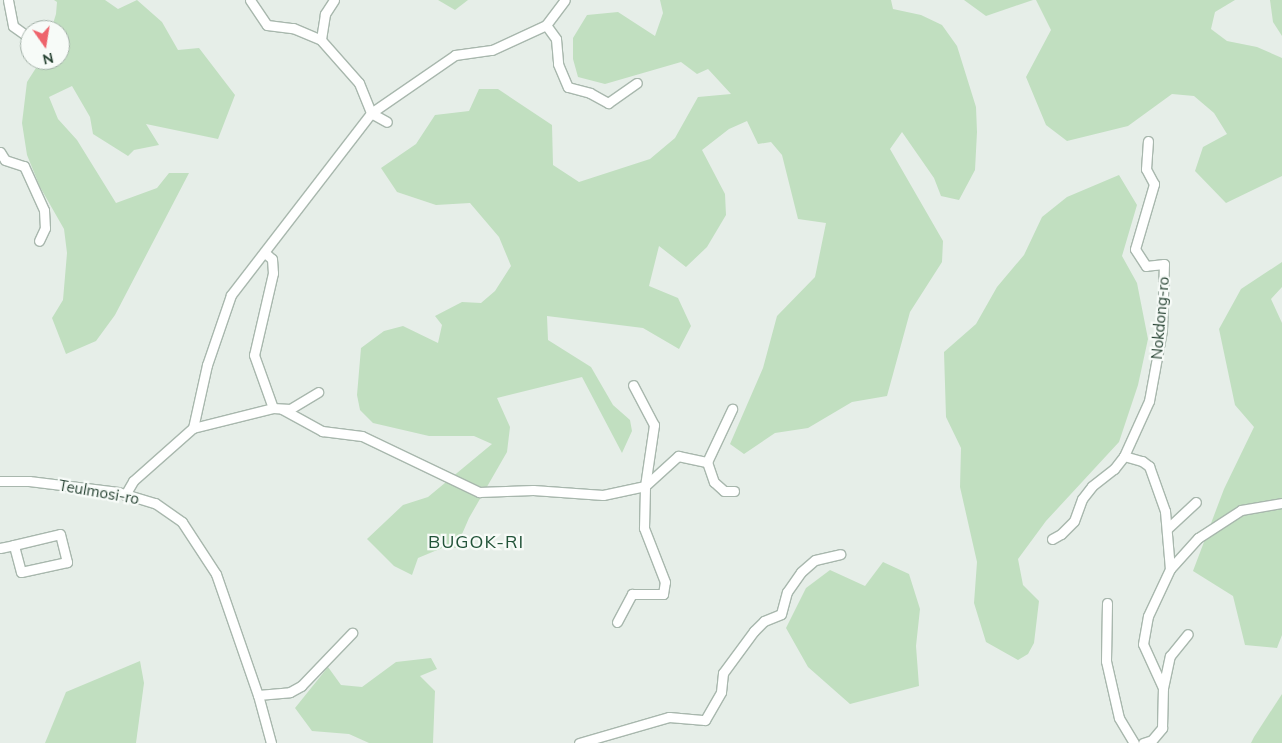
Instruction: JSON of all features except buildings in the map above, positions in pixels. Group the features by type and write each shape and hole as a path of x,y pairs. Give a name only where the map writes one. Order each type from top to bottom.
{"street":[{"path":"8,0 13,26 20,31"},
{"path":"250,0 267,25 293,28 321,40 359,83 371,113 387,122"},
{"path":"321,40 325,14 334,0"},
{"path":"193,428 207,365 232,296 371,113 455,55 492,50 546,25 565,0"},
{"path":"546,25 556,39 558,64 568,87 590,93 608,103 637,83"},
{"name":"Nokdong-ro","path":"1052,539 1061,534 1074,520 1082,500 1092,486 1114,469 1124,456 1149,401 1162,330 1164,264 1146,266 1135,248 1154,184 1146,169 1148,141"},
{"path":"0,152 5,160 24,166 44,210 45,228 39,242"},
{"path":"265,253 272,259 273,273 254,355 277,409 322,431 362,436 480,492 533,490 603,495 645,486 678,456 707,462"},
{"path":"617,622 632,594 663,594 665,582 644,528 645,486 654,425 633,385"},
{"path":"125,495 133,481 193,428 277,409 290,409 318,392"},
{"path":"732,409 707,462 714,482 724,491 734,491"},
{"path":"1124,456 1149,466 1166,511 1170,569"},
{"name":"Teulmosi-ro","path":"0,481 78,486 125,495 166,509 196,541 216,574 258,695 271,743"},
{"path":"1168,528 1196,502"},
{"path":"1163,688 1143,644 1148,616 1170,569 1198,538 1242,510 1282,502"},
{"path":"0,548 60,534 67,562 21,572 14,545"},
{"path":"579,743 669,716 705,720 721,692 723,673 754,631 764,621 781,614 787,592 801,572 815,560 840,554"},
{"path":"1107,603 1106,661 1118,718 1134,743"},
{"path":"258,695 290,692 300,686 352,633"},
{"path":"1143,743 1152,740 1162,728 1163,688 1170,656 1188,634"}],"green space":[{"path":"54,0 105,0 118,9 137,0 162,22 178,50 199,48 235,95 218,139 146,124 159,145 134,150 128,156 93,134 90,117 72,86 49,97 58,119 77,140 116,203 157,188 169,173 189,173 115,315 96,341 66,354 52,318 63,300 67,253 64,229 40,187 27,155 22,123 27,82 35,70 70,70 70,20 54,20 57,2"},
{"path":"438,0 468,0 455,10"},
{"path":"660,0 891,0 893,9 921,15 942,25 957,46 976,107 977,132 975,170 959,200 941,196 934,178 902,132 890,149 943,241 942,262 910,312 887,396 852,402 808,428 775,433 744,454 730,444 763,368 777,316 815,277 826,223 798,219 782,155 771,142 758,144 747,121 729,129 702,150 725,194 726,215 707,247 686,267 659,246 649,286 678,298 691,326 679,349 643,328 547,316 548,340 591,367 613,405 630,420 632,431 622,453 582,377 497,398 510,427 507,452 469,518 456,548 442,548 418,558 412,575 394,566 367,539 403,505 428,497 492,444 474,436 429,436 373,423 360,410 357,395 361,348 384,331 403,326 438,343 442,325 435,316 462,302 481,303 495,291 511,266 499,237 470,203 436,205 397,192 381,168 416,144 435,115 469,111 479,89 498,89 552,125 553,165 579,182 650,159 675,138 698,97 731,94 708,69 697,74 681,62 605,84 578,77 573,59 573,38 587,15 618,12 655,36 663,13"},
{"path":"964,0 1033,0 986,16"},
{"path":"1036,0 1235,0 1215,12 1211,29 1227,41 1257,47 1282,58 1282,176 1226,203 1195,171 1203,147 1227,134 1214,113 1194,96 1172,94 1128,126 1067,141 1046,125 1026,77 1051,30"},
{"path":"1270,0 1282,0 1282,36 1273,22"},
{"path":"1119,175 1137,205 1122,256 1137,283 1148,339 1138,385 1119,442 1046,521 1018,559 1023,585 1039,601 1034,643 1028,654 1018,660 986,642 974,603 977,562 960,487 961,448 946,417 944,352 976,324 997,287 1024,255 1042,217 1067,197"},
{"path":"1282,262 1282,287 1271,299 1282,323 1282,635 1277,648 1245,645 1233,596 1193,571 1224,489 1254,427 1235,405 1219,329 1241,289"},
{"path":"883,562 909,574 920,609 916,646 919,686 850,704 808,667 786,628 806,588 830,570 865,586"},
{"path":"431,658 437,669 420,676 435,691 433,743 369,743 349,734 312,731 295,708 328,667 341,685 362,687 396,662"},
{"path":"140,661 144,683 136,743 45,743 66,692"},
{"path":"1282,694 1282,743 1251,743 1254,737"}],"district":[{"name":"BUGOK-RI","path":"476,542"}]}
